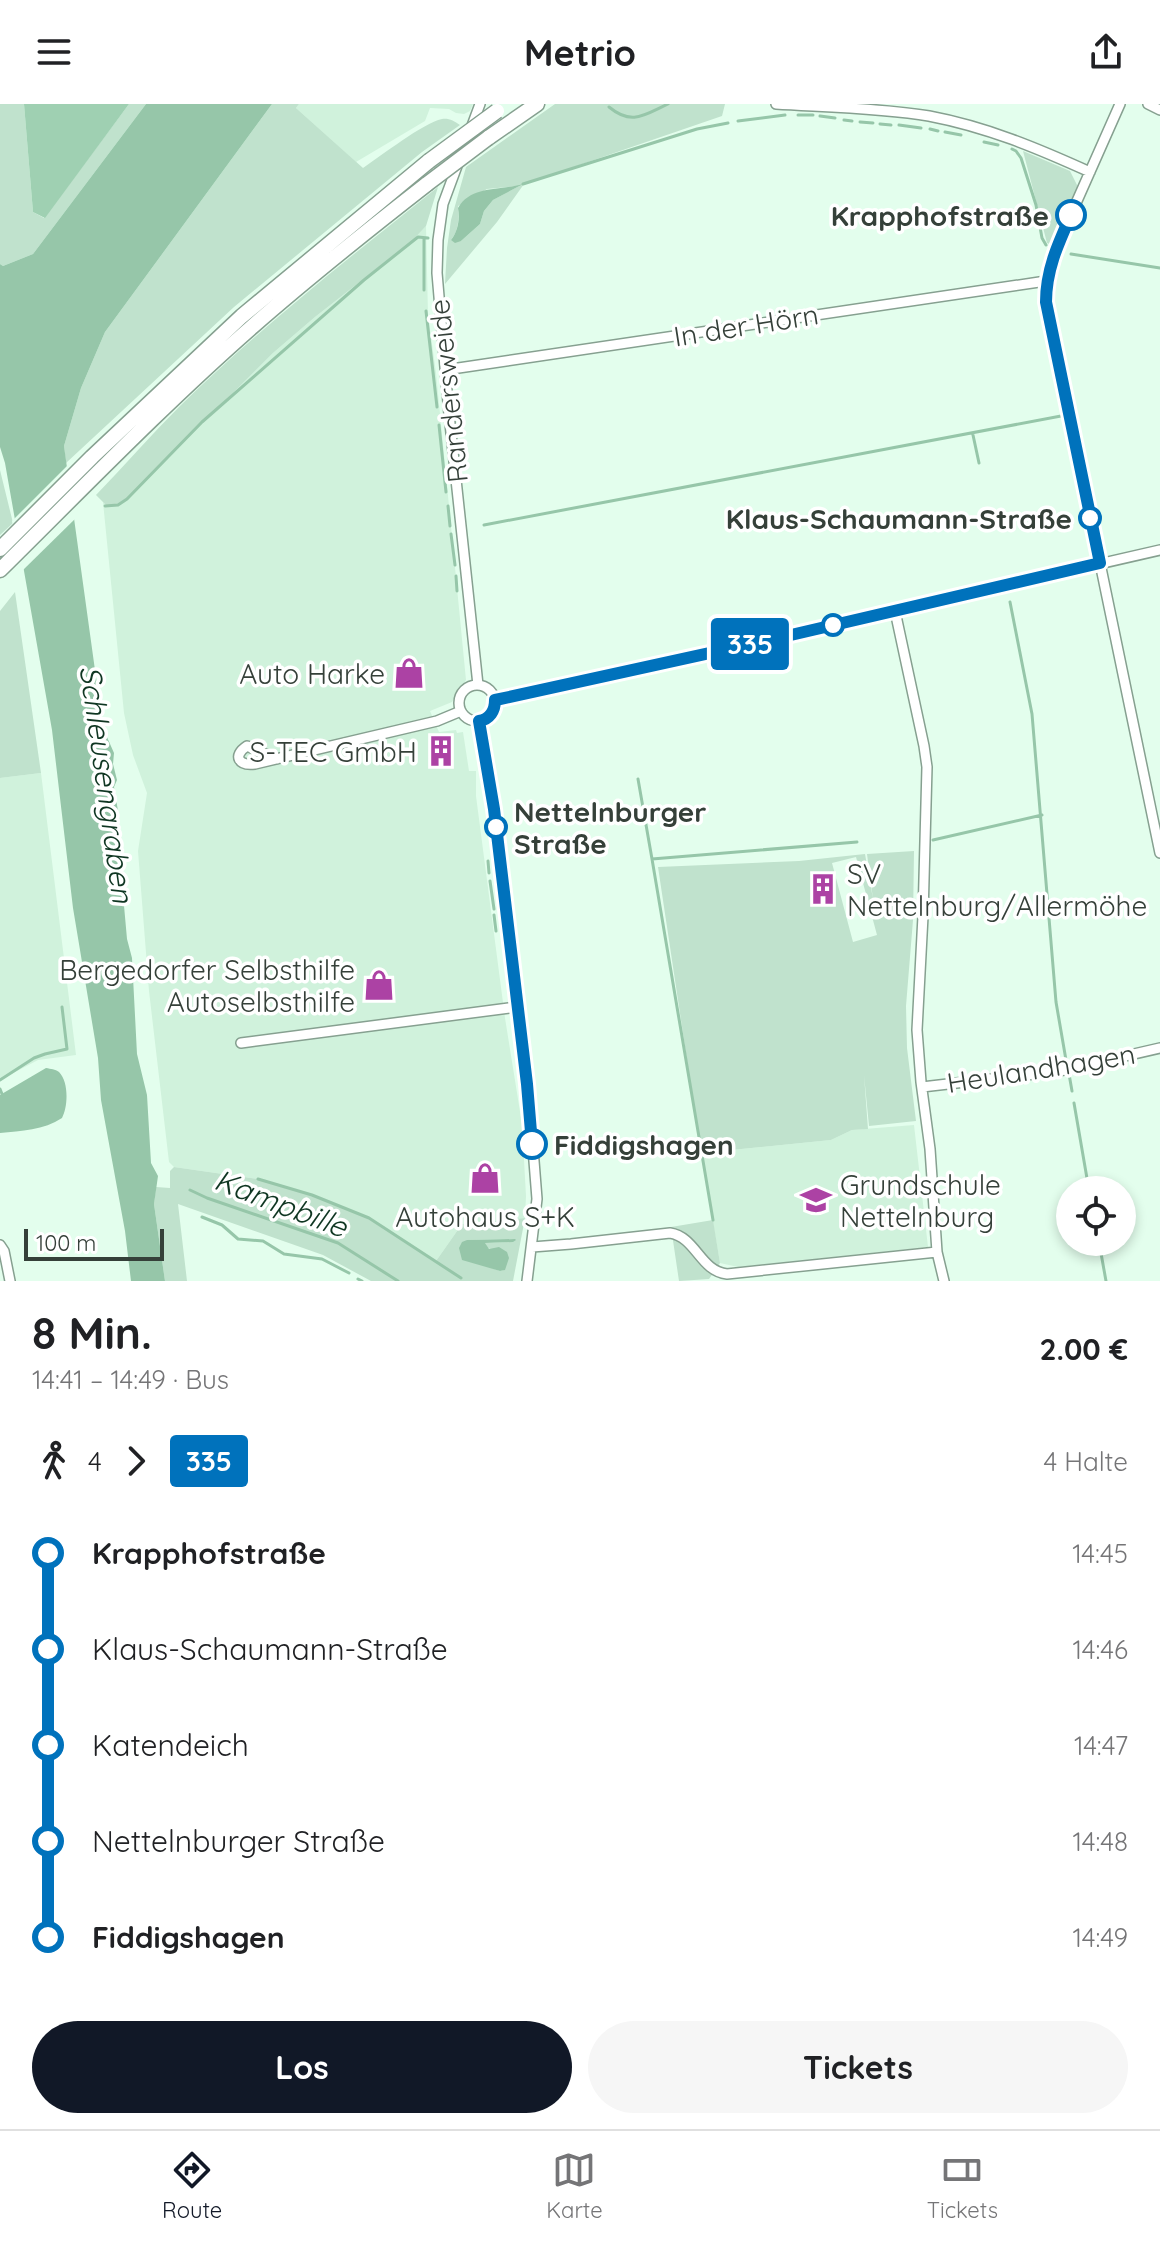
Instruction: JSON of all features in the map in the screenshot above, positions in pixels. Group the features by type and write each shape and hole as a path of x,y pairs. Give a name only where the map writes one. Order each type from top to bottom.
{"highway":[{"path":"0,570 251,328 340,252 537,104"},
{"path":"0,549 92,457 242,316 429,161 502,107"}],"street":[{"name":"Randersweide","path":"478,685 437,273 440,221 446,196 480,104"},
{"path":"776,104 913,109 1005,135 1090,172"},
{"path":"1120,104 1057,246 1046,281 1046,302 1160,853"},
{"path":"1148,104 1160,110"},
{"name":"In der Hörn","path":"445,370 1046,281"},
{"path":"495,700 1160,550"},
{"path":"895,611 927,773 923,916 916,1014 937,1252 944,1281"},
{"path":"478,685 489,689 495,700 493,712 485,720 479,721 467,718 459,704 462,692 478,685"},
{"path":"277,759 437,721 461,711"},
{"path":"479,721 492,795 527,1084 537,1199 527,1281"},
{"path":"241,1043 517,1007"},
{"name":"Heulandhagen","path":"922,1087 1060,1071 1160,1048"},
{"path":"532,1247 670,1233 687,1240 714,1270 727,1274 937,1252"},
{"path":"0,1245 10,1281"}],"shaded area":[{"path":"0,104 24,104 33,212 44,218 129,104 146,104 33,254 3,266 0,264"},
{"path":"24,104 129,104 45,218 33,212"},
{"path":"272,104 299,104 296,108 363,168 434,122 447,119 460,125 422,152 234,307 66,463 64,446 81,388 105,332"},
{"path":"299,104 473,104 470,111 464,114 430,108 425,121 356,162 296,108"},
{"path":"555,104 725,104 722,116 524,184 445,284 451,220 466,167","holes":["519,186 493,200 484,211 480,224 461,241 451,240 458,224 458,206 487,189"]},
{"path":"1023,151 1070,171 1078,187 1052,245 1047,243"},
{"path":"438,187 426,226 412,241 273,353 127,499 118,505 107,506 96,495 180,406 242,348"},
{"path":"426,226 428,315 466,680 452,702 430,711 439,732 463,732 469,771 476,771 476,796 522,1124 526,1196 525,1218 462,1224 436,1261 369,1218 258,1179 174,1167 169,1162 149,991 138,851 147,793 133,755 124,713 103,502 107,506 117,505 127,499 273,353 412,241"},
{"path":"0,470 13,523 0,535"},
{"path":"15,592 41,773 0,778 0,611"},
{"path":"41,773 76,1055 38,1060 0,1080 0,778"},
{"path":"914,851 913,920 906,1006 907,1048 916,1121 869,1126 864,1075 868,1129 852,1130 831,1140 701,1153 658,867 799,861 865,854 873,899 867,854","holes":["856,857 877,935 853,942 832,863"]},
{"name":"Grundschule Nettelnburg","path":"914,1125 928,1247 738,1267 720,1263 701,1153 831,1140 852,1130"},
{"path":"174,1167 258,1179 312,1195 369,1218 436,1261 462,1224 525,1218 513,1281 371,1281 323,1255 178,1204 187,1281 165,1281 154,1204 156,1187 170,1188 170,1171","holes":["515,1239 485,1243 504,1270 463,1258 467,1240"]},
{"path":"713,1220 720,1263 709,1279 679,1281 671,1227"}],"water":[{"name":"Schleusengraben","path":"146,104 272,104 105,332 81,388 64,446 103,728 114,753 117,780 114,787 119,817 127,939 132,958 137,1054 147,1095 151,1163 158,1176 154,1204 165,1281 131,1281 73,908 52,730 0,447 0,264 3,266 33,254"},
{"path":"523,184 493,200 484,211 480,224 461,241 455,243 451,240 458,225 458,208 464,201 478,192"},
{"path":"46,1068 59,1072 65,1082 66,1101 62,1118 24,1131 0,1133 0,1095"},
{"path":"467,1240 516,1240 485,1243 489,1249 499,1247 507,1252 509,1258 505,1270 500,1271 462,1260 459,1248"}],"pier":[{"path":"70,463 78,516 21,572 12,521"}],"waterway":[{"path":"609,107 625,116 638,117 668,104"},
{"path":"738,121 785,115"},
{"path":"798,115 813,115"},
{"path":"820,116 835,118"},
{"path":"844,120 852,121"},
{"path":"860,122 873,123"},
{"path":"523,184 697,129 728,123"},
{"path":"880,124 891,125"},
{"path":"899,125 921,128"},
{"path":"930,129 938,131"},
{"path":"945,132 961,135"},
{"path":"984,142 998,145"},
{"path":"1012,149 1021,158 1046,245"},
{"path":"105,506 118,505 127,499 202,422 364,280 418,237 428,238"},
{"path":"424,238 424,290"},
{"path":"1071,254 1160,268"},
{"path":"426,311 437,407"},
{"path":"484,525 1061,416"},
{"path":"439,425 446,492"},
{"path":"973,435 979,463"},
{"path":"448,506 450,526"},
{"path":"451,534 455,565"},
{"path":"456,576 457,591"},
{"path":"1010,602 1032,714 1056,1002 1066,1060"},
{"path":"638,779 652,859 857,842"},
{"path":"933,840 1042,815"},
{"path":"652,859 713,1220"},
{"path":"488,861 489,873"},
{"path":"490,881 494,909"},
{"path":"494,915 496,931"},
{"path":"0,1080 34,1058 67,1049 62,1007"},
{"path":"1069,1074 1072,1091"},
{"path":"0,1089 2,1094"},
{"path":"1074,1103 1087,1176"},
{"path":"258,1179 312,1195 369,1218 461,1278"},
{"name":"Kampbille","path":"190,1190 338,1243 398,1281"},
{"path":"202,1217 222,1225 238,1239 263,1241 284,1254 322,1259 349,1273"},
{"path":"1102,1256 1106,1281"},
{"path":"358,1279 362,1281"}],"bus line":[{"name":"335","path":"532,1144 494,809 479,721 485,720 493,712 495,700 1100,563 1046,302 1046,281 1071,215"}],"place":[{"name":"Krapphofstraße","path":"1071,215"},
{"name":"Klaus-Schaumann-Straße","path":"1090,518"},
{"name":"Auto Harke","path":"409,673"},
{"name":"S-TEC GmbH","path":"441,751"},
{"name":"Nettelnburger Straße","path":"496,827"},
{"name":"SV Nettelnburg/Allermöhe","path":"823,889"},
{"name":"Bergedorfer Selbsthilfe Autoselbsthilfe","path":"379,985"},
{"name":"Fiddigshagen","path":"532,1144"},
{"name":"Autohaus S+K","path":"485,1178"},
{"name":"Grundschule Nettelnburg","path":"816,1200"}]}
